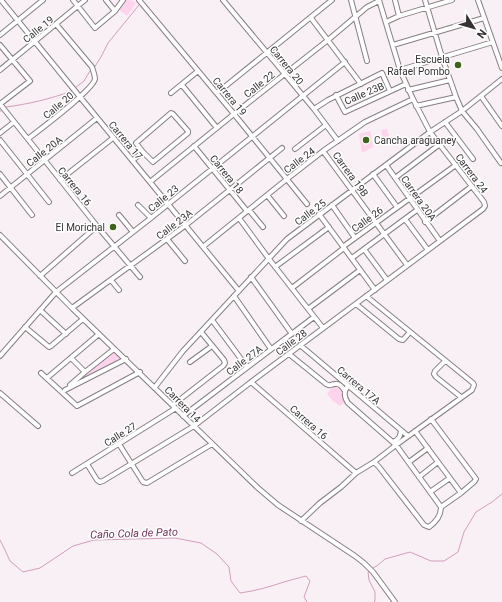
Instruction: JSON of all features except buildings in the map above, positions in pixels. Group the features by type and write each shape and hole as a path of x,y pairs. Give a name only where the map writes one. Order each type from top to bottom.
{"street":[{"name":"Carrera 17","path":"1,0 239,290"},
{"path":"0,35 43,0"},
{"path":"73,0 95,28 115,11 123,0"},
{"name":"Calle 19","path":"0,70 85,0"},
{"path":"106,0 115,11"},
{"name":"Carrera 19","path":"139,0 307,204"},
{"name":"Carrera 20","path":"223,0 314,109 338,141"},
{"path":"217,94 332,0"},
{"path":"351,0 367,61"},
{"path":"395,0 400,16"},
{"path":"425,0 442,57 462,111 477,129 501,163"},
{"path":"386,22 400,16 452,0"},
{"path":"478,0 502,68"},
{"name":"Calle 22","path":"150,182 328,40 367,6 379,1"},
{"name":"Carrera 24","path":"379,1 400,70 412,100 430,132 484,202 485,206"},
{"path":"311,18 361,84"},
{"path":"393,45 484,18"},
{"name":"Calle 20","path":"28,139 80,97 90,87 95,79 92,67 56,24"},
{"path":"400,70 493,42"},
{"path":"0,45 30,81 0,104"},
{"name":"Calle 23","path":"0,356 56,292 134,232 345,62"},
{"path":"171,93 198,71"},
{"path":"314,109 336,95 382,73 390,91"},
{"name":"Calle 25","path":"155,387 183,351 287,239 430,132 462,111 502,79"},
{"path":"408,90 450,80"},
{"name":"Calle 23B","path":"336,95 345,112 406,84"},
{"path":"182,85 217,128"},
{"path":"481,96 502,126"},
{"path":"416,106 456,97"},
{"name":"Calle 24","path":"204,246 287,179 365,122 412,100"},
{"name":"Carrera 16","path":"0,104 97,226 140,277"},
{"path":"171,113 188,131 187,134 152,162 143,152 136,143 171,113"},
{"name":"Calle 20A","path":"0,196 97,118"},
{"path":"0,133 14,122"},
{"path":"445,122 473,159"},
{"path":"295,149 326,125"},
{"path":"60,180 113,138"},
{"path":"0,140 48,202"},
{"path":"395,178 440,144"},
{"name":"Carrera 18","path":"194,146 212,169 263,227"},
{"name":"Calle 23A","path":"72,308 186,225 282,148"},
{"name":"Carrera 19B","path":"324,151 407,265"},
{"path":"133,160 143,152"},
{"name":"Carrera 20A","path":"386,165 425,222 440,241"},
{"name":"Calle 26","path":"292,288 376,222 456,165"},
{"path":"0,174 32,215"},
{"path":"373,174 397,207"},
{"path":"425,222 472,186"},
{"path":"267,195 284,216"},
{"path":"138,205 151,218"},
{"path":"332,205 355,238"},
{"name":"Calle 28","path":"87,464 97,480 102,482 194,426 300,345 481,211 485,206"},
{"path":"352,258 417,210"},
{"path":"319,214 375,290"},
{"path":"119,216 134,232"},
{"path":"239,218 323,328"},
{"path":"405,219 428,250"},
{"path":"40,276 97,226"},
{"path":"275,267 328,227"},
{"name":"Carrera 14","path":"0,235 83,319 140,372 183,416 258,488 278,505 354,556 369,568 395,602"},
{"path":"167,239 185,261"},
{"path":"364,249 387,280"},
{"path":"308,309 360,270"},
{"path":"252,277 292,334"},
{"path":"111,280 119,290"},
{"path":"234,296 271,349"},
{"path":"366,296 474,385 472,390 408,436 395,443"},
{"path":"356,304 399,339 403,340 410,332"},
{"path":"40,310 66,334"},
{"name":"Calle 27A","path":"183,416 314,317"},
{"path":"25,327 49,347 83,319"},
{"path":"212,320 247,367"},
{"path":"190,362 212,346 201,332"},
{"path":"47,378 99,334"},
{"name":"Carrera 17A","path":"300,345 408,436"},
{"name":"Calle 27","path":"72,473 174,407 222,366 225,363 224,360 212,346"},
{"path":"64,391 114,348"},
{"path":"289,354 328,386 338,384 345,391"},
{"path":"71,358 85,372"},
{"path":"64,391 126,359"},
{"path":"445,361 434,374 462,397"},
{"path":"41,373 64,391 78,406 140,372"},
{"path":"334,384 336,381 335,375"},
{"name":"Carrera 16","path":"251,382 356,474"},
{"path":"348,386 344,396 348,403 395,443 441,507 441,511 434,524 429,527 424,525 379,466 374,462"},
{"path":"0,393 38,426"},
{"path":"431,419 476,479 461,493 441,507"},
{"path":"301,521 320,503 356,474 374,462 395,443 401,434 401,431"},
{"path":"415,431 461,493"},
{"path":"119,444 145,483 212,444"},
{"path":"409,462 428,448"},
{"path":"419,477 438,462"},
{"path":"430,492 450,478"}],"shaded area":[{"path":"127,0 131,0 136,3 127,16 119,10"},
{"path":"387,129 390,140 384,142 381,130"},
{"name":"Cancha araguaney","path":"370,131 373,147 362,153 359,134"},
{"path":"114,350 123,359 76,383 75,382"},
{"path":"334,385 343,392 344,403 340,406 327,394"}],"waterway":[{"path":"94,68 108,43 139,5"},
{"path":"75,88 84,81 90,71"},
{"path":"6,107 39,101 72,91"},
{"name":"Caño Cola de Pato","path":"373,568 385,559 410,552 431,561 444,561 458,552 464,532 476,512 502,494"},
{"name":"Caño Cola de Pato","path":"0,540 10,561 23,572 40,568 73,546 94,540 175,538 201,543 217,554 229,567 231,581 240,593 262,589 306,576 310,581 304,597 307,602"},
{"name":"Caño Cola de Pato","path":"370,570 368,572 369,580 375,592 374,602"}],"place":[{"name":"Escuela Rafael Pombo","path":"458,65"},
{"name":"Cancha araguaney","path":"366,140"},
{"name":"El Morichal","path":"113,227"}]}
